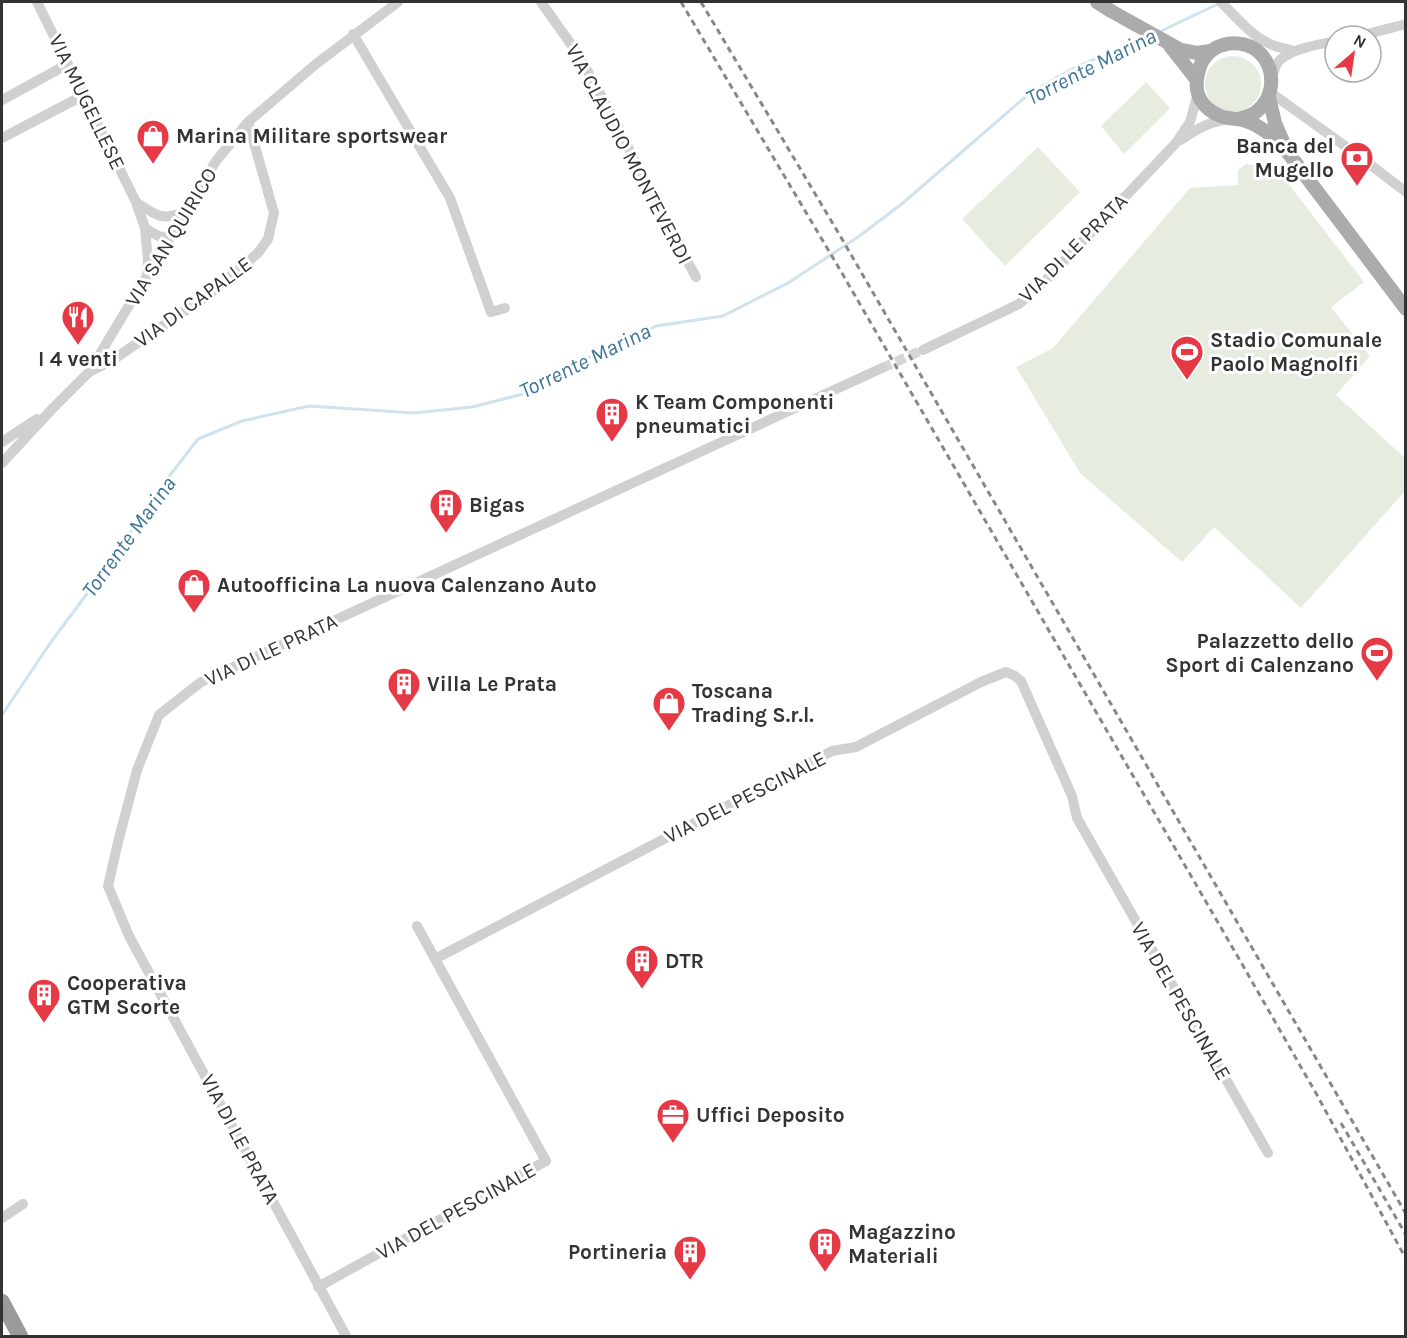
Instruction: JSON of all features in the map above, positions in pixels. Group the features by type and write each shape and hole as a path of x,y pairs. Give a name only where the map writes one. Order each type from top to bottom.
{"highway":[{"path":"2,1302 20,1336"}],"main road":[{"path":"1097,2 1181,50 1197,53 1210,51"},
{"path":"1167,42 1197,86 1201,102 1222,117 1262,128 1289,154 1406,309"},
{"path":"1197,86 1201,62 1210,51 1230,43 1254,49 1267,62 1275,123 1289,154"},
{"path":"1235,119 1254,113 1263,105 1270,89"}],"street":[{"name":"VIA MUGELLESE","path":"37,2 136,202 145,228 147,278"},
{"path":"248,122 316,63 398,2"},
{"name":"VIA CLAUDIO MONTEVERDI","path":"541,2 584,63 616,122 653,199 696,277"},
{"path":"1221,2 1238,20 1268,43 1297,50"},
{"path":"1383,30 1406,24"},
{"path":"353,34 447,191 491,312 505,308"},
{"path":"1254,49 1297,50 1323,44"},
{"path":"1297,50 1276,66 1270,89 1406,192"},
{"path":"2,100 68,64"},
{"name":"VIA DI LE PRATA","path":"923,350 1019,304 1046,280 1176,143 1190,122 1197,86"},
{"path":"2,138 84,95"},
{"name":"VIA DI LE PRATA","path":"1176,143 1208,124 1235,119"},
{"name":"VIA DI CAPALLE","path":"89,372 111,361 211,293 258,253 268,239 274,213 248,122"},
{"name":"VIA SAN QUIRICO","path":"2,463 89,372 216,161 248,122"},
{"path":"136,202 156,215 171,236"},
{"path":"156,215 174,216 186,211"},
{"path":"145,228 160,237 171,236"},
{"name":"VIA DI LE PRATA","path":"346,1336 129,936 108,886 137,770 159,715 201,681 882,368"},
{"name":"VIA SAN QUIRICO","path":"2,442 52,409"},
{"name":"VIA DEL PESCINALE","path":"318,1287 546,1161 435,959 832,751 856,747 981,682 1006,672 1021,681 1072,796 1077,818 1268,1153"},
{"path":"417,926 435,959"},
{"path":"2,1218 23,1204"}],"shaded area":[{"path":"1227,56 1239,56 1249,60 1257,68 1261,84 1257,100 1249,108 1239,112 1227,112 1217,108 1209,100 1205,90 1205,78 1209,68 1217,60"},
{"path":"1146,82 1170,108 1124,154 1101,126"},
{"path":"1038,147 1080,192 1005,266 962,219"},
{"name":"Stadio Comunale Paolo Magnolfi","path":"1246,164 1277,169 1364,282 1331,307 1370,356 1336,395 1405,458 1405,491 1301,608 1214,527 1182,562 1080,473 1016,367 1053,348 1190,188 1238,185 1238,170"}],"waterway":[{"name":"Torrente Marina","path":"1159,32 1218,4"},
{"name":"Torrente Marina","path":"2,715 51,642 198,439 242,421 309,406 414,413 472,407 527,393 587,358 656,326 723,316 788,283 858,237 903,203 1031,92 1076,67 1148,37"}],"tunnel":[{"path":"882,368 923,350"}],"railway":[{"path":"681,2 839,268 1242,964 1317,1095 1406,1259"},
{"path":"701,2 842,239 1406,1214"},
{"path":"1341,1123 1406,1235"}],"place":[{"name":"Marina Militare sportswear","path":"153,165"},
{"name":"Banca del Mugello","path":"1357,187"},
{"name":"I 4 venti","path":"78,346"},
{"name":"Stadio Comunale Paolo Magnolfi","path":"1187,381"},
{"name":"K Team Componenti pneumatici","path":"612,443"},
{"name":"Bigas","path":"446,534"},
{"name":"Autoofficina La nuova Calenzano Auto","path":"194,614"},
{"name":"Palazzetto dello Sport di Calenzano","path":"1377,682"},
{"name":"Villa Le Prata","path":"404,713"},
{"name":"Toscana Trading S.r.l.","path":"669,732"},
{"name":"DTR","path":"642,990"},
{"name":"Cooperativa GTM Scorte","path":"44,1024"},
{"name":"Uffici Deposito","path":"673,1144"},
{"name":"Magazzino Materiali","path":"825,1273"},
{"name":"Portineria","path":"690,1281"}]}
